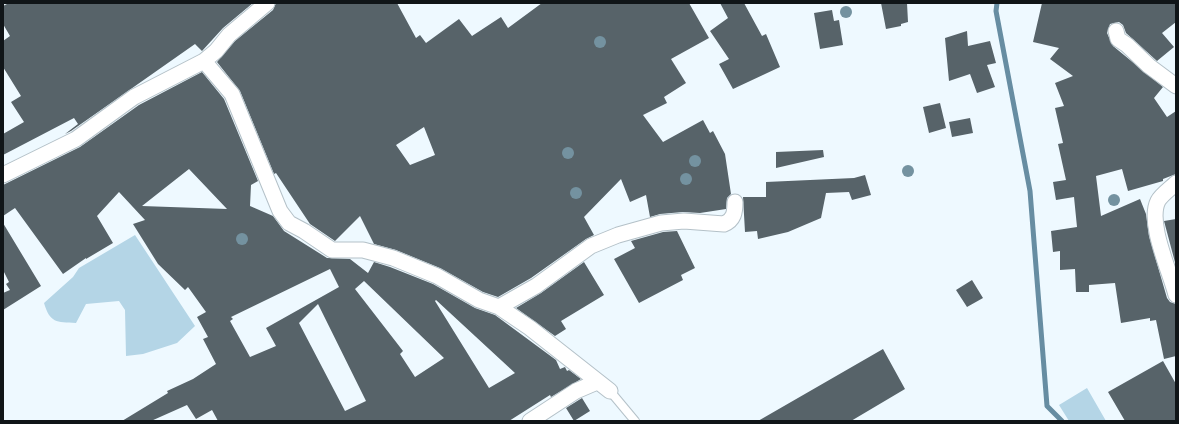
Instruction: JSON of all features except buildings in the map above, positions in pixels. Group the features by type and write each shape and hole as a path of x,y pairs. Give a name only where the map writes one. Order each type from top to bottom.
{"street":[{"path":"3,176 76,139 134,97 204,60 216,52 234,30 267,3"},
{"path":"1116,31 1118,39 1127,45 1149,66 1176,86"},
{"path":"204,60 232,94 280,211 289,223 304,230 332,250 363,250 392,258 437,276 479,300 500,307 530,328 597,382 610,390"},
{"path":"1176,183 1158,200 1155,213 1155,225 1176,295"},
{"path":"500,307 536,286 591,246 636,230 661,224 684,221 724,224 730,222 733,217 735,202"},
{"path":"530,421 576,391 597,382"}],"lane":[{"path":"610,390 634,421"}],"shaded area":[{"path":"135,235 195,326 177,343 143,354 126,356 125,310 119,301 86,304 76,323 59,322 51,318 44,303 73,277 79,268"},
{"path":"1087,388 1106,421 1069,421 1059,405"}],"waterway":[{"path":"997,3 996,11 1030,191 1047,406 1062,421"}]}
